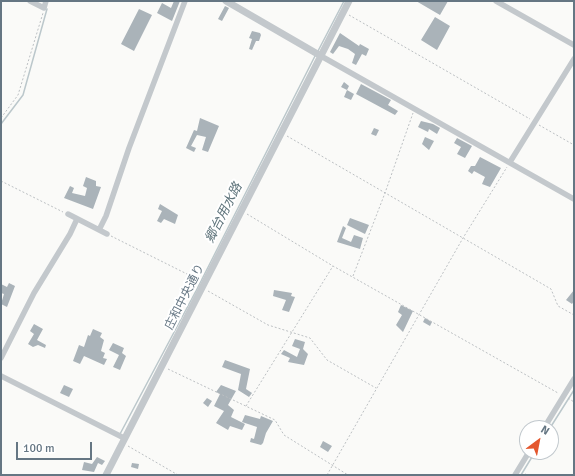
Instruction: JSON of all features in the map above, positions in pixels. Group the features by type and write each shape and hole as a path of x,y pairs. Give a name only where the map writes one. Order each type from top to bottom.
{"street":[{"path":"30,1 44,8 46,1"},
{"path":"99,230 106,216 129,148 186,1"},
{"path":"226,1 321,56 415,107 574,199"},
{"name":"庄和中央通り","path":"106,475 349,1"},
{"path":"496,1 574,45"},
{"path":"510,162 574,59"},
{"path":"68,214 107,234"},
{"path":"1,358 34,293 70,234 77,219"},
{"path":"1,376 123,441"},
{"path":"549,420 574,379"},
{"path":"515,475 524,460"}],"path":[{"path":"1,118 18,95 44,8"},
{"path":"348,15 574,145"},
{"path":"353,277 385,193 415,107"},
{"path":"282,133 551,289 558,306 574,315"},
{"path":"326,475 463,238 510,162"},
{"path":"1,181 68,214"},
{"path":"242,210 353,277 574,402"},
{"path":"107,234 203,286 268,325 310,338 327,360 376,388"},
{"path":"245,406 334,266"},
{"path":"162,365 275,420 284,435 348,475"},
{"path":"123,441 178,475"}],"building":[{"path":"174,1 180,1 172,21 157,13 162,3 171,8"},
{"path":"416,1 448,1 440,15"},
{"path":"225,6 229,8 222,21 218,19"},
{"path":"139,9 152,15 134,51 121,44"},
{"path":"435,17 450,26 437,50 421,40"},
{"path":"252,31 260,33 261,35 259,41 256,41 252,50 249,49 252,39 249,38"},
{"path":"340,33 359,46 360,44 369,49 366,56 362,54 356,65 352,63 355,54 348,49 339,46 333,54 330,52"},
{"path":"344,82 349,86 347,90 341,87"},
{"path":"361,84 391,100 388,105 398,111 395,115 356,94"},
{"path":"347,90 354,94 351,100 344,97"},
{"path":"200,118 219,126 208,152 202,150 206,137 197,135 191,146 196,148 194,152 186,148 194,130 197,131"},
{"path":"421,121 433,124 440,128 437,134 429,129 428,132 418,127"},
{"path":"374,128 379,130 376,136 371,134"},
{"path":"425,137 434,141 429,150 422,144"},
{"path":"457,138 472,146 465,158 457,154 461,147 454,143"},
{"path":"480,157 501,168 490,187 482,184 485,177 474,171 472,174 468,171 471,166 475,166"},
{"path":"86,177 96,181 96,186 101,187 93,209 64,198 70,186 74,188 72,193 85,196 87,188 83,186"},
{"path":"160,204 178,215 175,224 164,219 161,223 157,221 162,211 158,209"},
{"path":"350,218 369,225 365,234 347,225"},
{"path":"343,226 346,228 342,238 351,242 354,235 363,238 360,249 337,242"},
{"path":"9,283 15,286 7,307 1,304 4,294 1,293 1,284 7,287"},
{"path":"274,290 292,293 291,296 295,297 289,312 282,310 286,300 273,296"},
{"path":"574,290 574,301 572,304 566,300"},
{"path":"401,305 413,311 403,332 396,325 402,315 398,312"},
{"path":"425,318 432,322 430,326 423,322"},
{"path":"34,324 43,329 37,340 46,345 45,348 38,345 33,347 28,344 34,334 30,331"},
{"path":"93,329 102,333 100,337 104,340 101,351 105,353 103,358 107,359 104,365 84,356 80,364 73,361 79,345 84,347 88,335 90,336"},
{"path":"295,339 305,342 303,349 308,354 304,365 288,362 290,358 281,354 284,350 297,357 300,349 292,346"},
{"path":"113,343 124,348 122,353 126,356 120,370 113,367 119,355 109,350"},
{"path":"225,360 250,369 246,389 252,393 249,397 238,390 241,374 222,367"},
{"path":"64,385 73,389 69,397 60,393"},
{"path":"221,385 236,391 228,405 234,410 231,417 245,424 242,430 230,426 228,430 216,423 224,411 214,406 220,394 216,392"},
{"path":"207,398 212,401 208,407 203,403"},
{"path":"245,415 260,419 261,416 273,421 261,445 250,442 251,438 254,439 257,427 242,422"},
{"path":"323,441 332,446 328,452 320,447"},
{"path":"97,457 105,461 102,465 98,463 94,472 82,470 84,462 92,464"},
{"path":"132,463 139,464 138,469 131,467"}],"waterway":[{"name":"郷台用水路","path":"318,51 344,1"},
{"path":"1,124 23,95 47,9"},
{"name":"郷台用水路","path":"120,434 197,289 315,56"},
{"path":"555,420 574,390"},
{"path":"521,475 530,460"}]}
